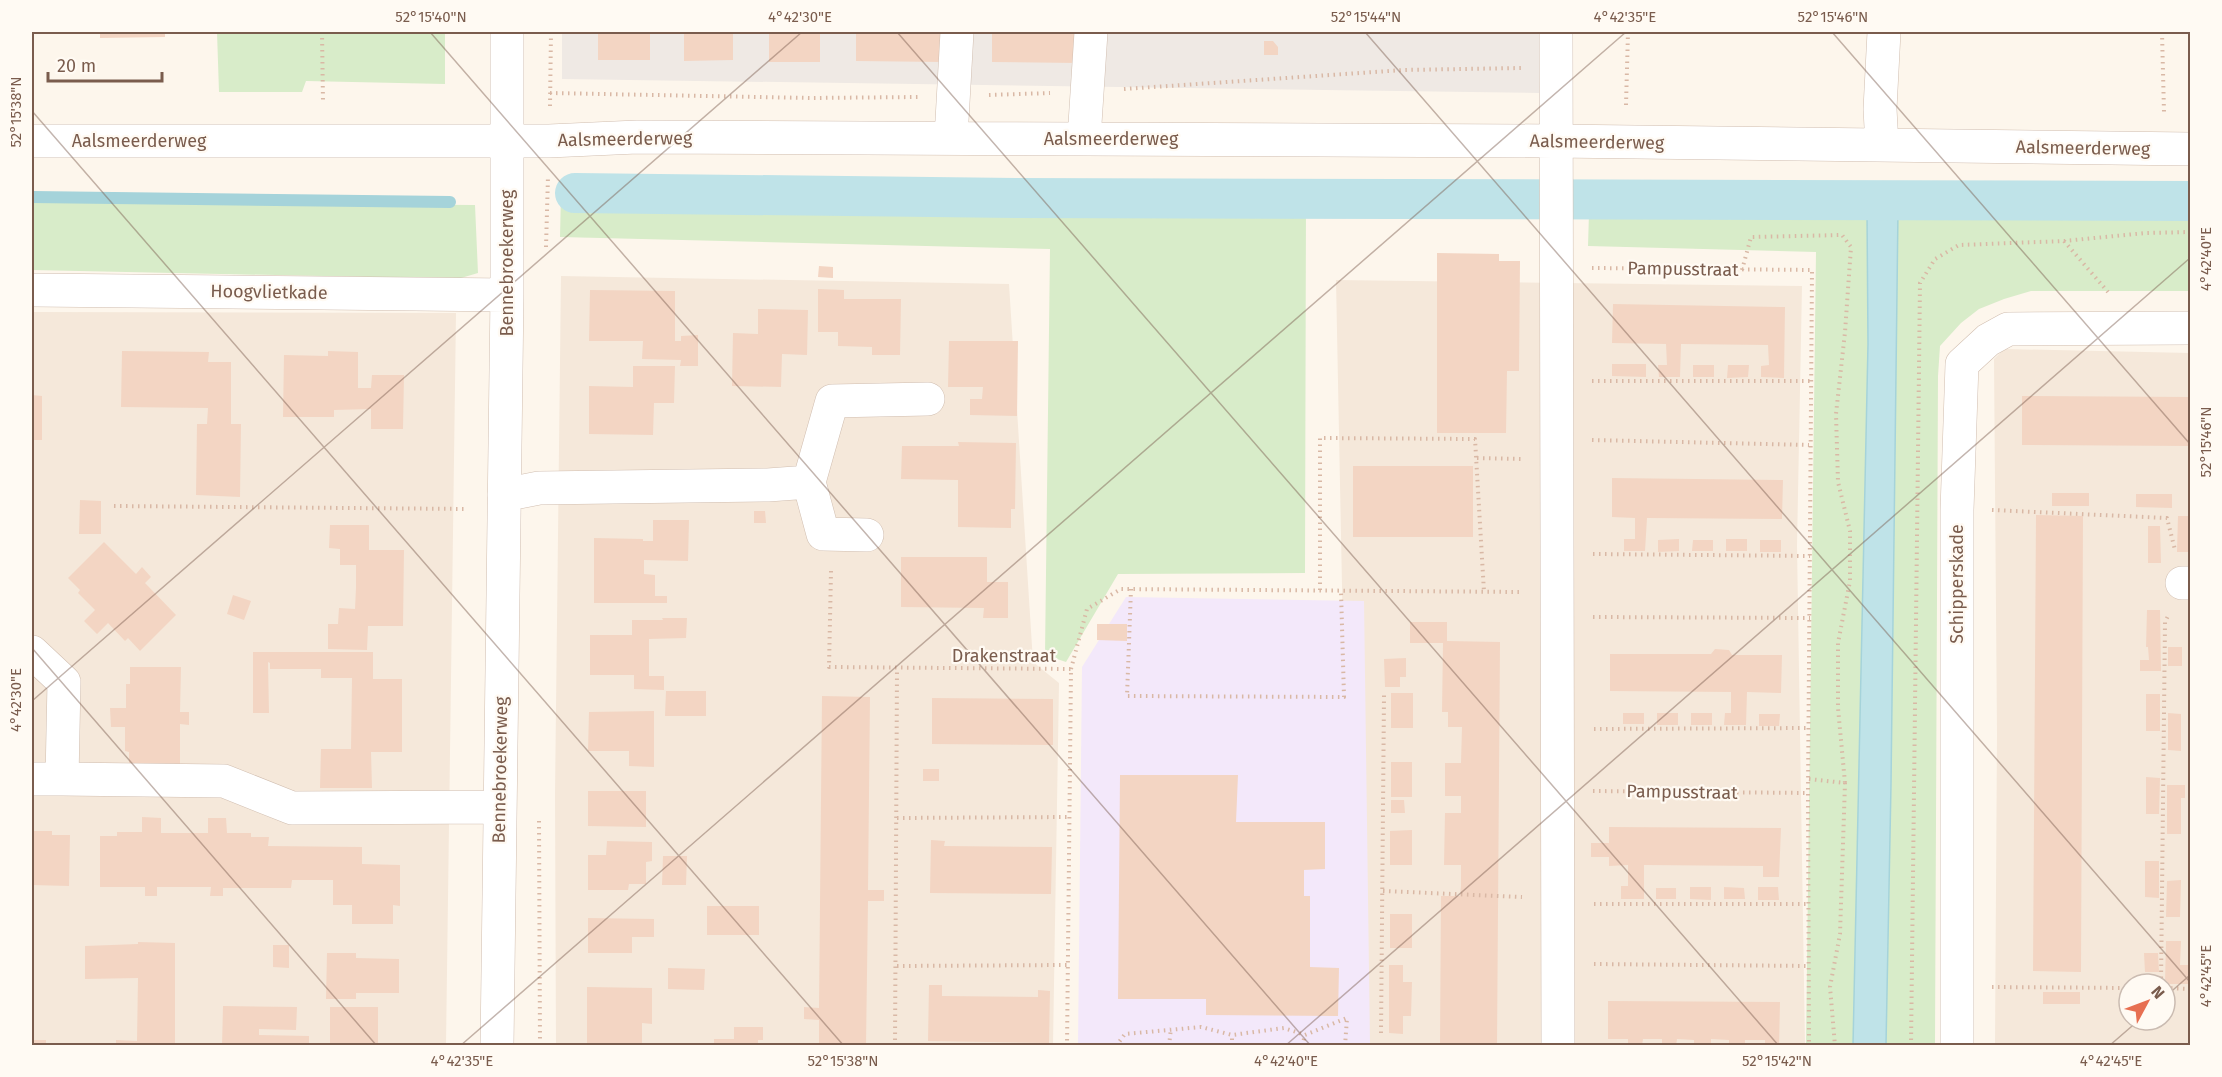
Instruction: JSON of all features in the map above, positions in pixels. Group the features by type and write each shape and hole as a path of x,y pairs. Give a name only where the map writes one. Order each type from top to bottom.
{"street":[{"name":"Bennebroekerweg","path":"497,1046 507,295 507,32"},
{"path":"951,138 957,32"},
{"path":"1084,139 1091,32"},
{"path":"1556,32 1554,151 1557,785 1543,899 1558,962 1558,1046"},
{"path":"1882,145 1880,109 1884,32"},
{"name":"Aalsmeerderweg","path":"32,141 549,141 637,137 951,138 1084,139 1554,151 1882,145 2190,149"},
{"name":"Hoogvlietkade","path":"32,290 507,295"},
{"name":"Schipperskade","path":"1957,1046 1958,510 1962,364 1988,340 2008,329 2190,328"},
{"path":"867,535 823,534 808,482 832,401 928,399"},
{"path":"504,502 539,488 768,485 808,482"},
{"path":"32,652 64,682 47,779 224,781 292,808 500,807"}],"path":[{"path":"322,32 323,102"},
{"path":"1626,106 1628,32"},
{"path":"2162,32 2164,122"},
{"path":"1742,270 1751,237 1842,235 1851,247 1836,414 1838,482 1850,531 1850,581 1838,643 1838,708 1845,783 1840,934 1830,987 1835,1046"},
{"path":"2064,241 2139,328"},
{"name":"Pampusstraat","path":"1555,273 1588,268 1812,270 1811,381"},
{"path":"1556,377 1587,381 1811,381 1809,445 1809,1046"},
{"path":"1320,591 1320,438 1475,439 1484,592"},
{"path":"1477,458 1556,450 1809,445"},
{"path":"114,507 504,502"},
{"path":"1958,510 2167,518 2186,583 2165,622 2161,972"},
{"name":"Drakenstraat","path":"823,534 831,548 829,667 1071,669 1067,1046"},
{"path":"1556,553 1810,556"},
{"path":"1071,669 1087,609 1121,589 1484,592 1556,602 1586,617 1810,618"},
{"path":"1131,589 1127,696 1344,697 1341,591"},
{"path":"896,1046 897,669"},
{"path":"1381,1033 1384,695"},
{"path":"1557,729 1809,728"},
{"path":"1809,779 1845,783"},
{"name":"Pampusstraat","path":"1557,785 1583,790 1808,793"},
{"path":"897,818 1070,817"},
{"path":"1382,891 1543,899 1595,904 1808,904"},
{"path":"1558,962 1809,966"},
{"path":"897,966 1068,965"},
{"path":"1956,987 2117,988"},
{"path":"1116,1046 1125,1034 1171,1028 1201,1027 1232,1035 1284,1028 1305,1035 1347,1018 1345,1046"},
{"path":"1169,1046 1171,1028"},
{"path":"1232,1035 1232,1046"},
{"path":"1302,1046 1305,1035"}],"shaded area":[{"path":"562,32 1539,32 1539,93 562,79"},
{"path":"561,276 1009,284 1033,662 1059,683 1053,1045 556,1046 555,795"},
{"path":"1336,280 1802,286 1797,546 1805,1045 1351,1045"},
{"path":"32,312 456,313 446,1045 32,1046"},
{"path":"2004,349 2190,353 2190,1045 1995,1045 1997,734 1994,359"},
{"path":"1126,597 1364,601 1370,1045 1078,1046 1082,667"}],"green space":[{"path":"217,32 445,32 445,84 306,81 302,92 219,92"},
{"path":"561,193 1306,198 1305,573 1118,574 1066,662 1045,655 1050,249 560,237"},
{"path":"1585,197 1910,201 2190,200 2190,291 2031,291 1979,309 1961,323 1940,346 1935,1045 1806,1045 1816,252 1588,246 1589,213"},
{"path":"32,202 475,205 478,273 461,278 32,270"}],"water":[{"path":"1898,210 1886,1045 1853,1045 1868,344 1867,211"}],"building":[{"path":"100,32 165,32 165,37 100,38"},
{"path":"598,32 650,32 650,60 598,60"},
{"path":"684,32 733,32 733,60 684,61"},
{"path":"769,32 820,32 820,62 769,62"},
{"path":"856,32 943,32 942,62 856,61"},
{"path":"992,32 1078,32 1078,63 992,62"},
{"path":"1264,41 1273,41 1278,47 1278,55 1264,55"},
{"path":"1437,253 1499,254 1499,261 1520,261 1519,371 1507,371 1506,433 1437,433"},
{"path":"819,266 833,267 833,278 818,277"},
{"path":"818,289 844,290 844,299 901,299 900,355 872,355 872,347 838,346 838,332 818,332"},
{"path":"590,290 675,291 675,341 681,341 681,336 698,335 698,366 680,366 681,360 642,359 643,341 589,341"},
{"path":"1613,304 1785,307 1784,378 1761,377 1761,366 1769,365 1768,345 1681,344 1680,377 1659,377 1658,365 1667,365 1666,344 1612,343"},
{"path":"758,309 808,310 807,355 782,354 781,387 732,386 733,333 758,334"},
{"path":"949,341 1018,341 1017,416 970,415 970,399 982,399 983,387 948,387"},
{"path":"122,351 209,352 208,362 231,362 231,424 241,424 240,497 196,495 197,424 207,424 208,408 121,407"},
{"path":"328,351 358,352 358,388 371,388 372,375 404,375 403,429 371,429 371,409 334,410 334,417 283,417 284,355 328,356"},
{"path":"1612,364 1646,364 1646,377 1612,376"},
{"path":"1693,365 1714,365 1714,377 1693,377"},
{"path":"1728,365 1749,365 1748,377 1727,378"},
{"path":"633,366 675,366 674,403 654,403 653,435 589,434 589,386 633,387"},
{"path":"32,395 42,396 42,440 32,440"},
{"path":"2022,396 2190,397 2190,446 2022,445"},
{"path":"958,442 1016,443 1015,509 1011,509 1011,528 958,527 958,480 901,479 902,446 959,446"},
{"path":"1353,466 1473,466 1473,537 1353,537"},
{"path":"1612,478 1783,480 1782,519 1647,518 1645,551 1624,551 1624,539 1635,539 1635,518 1612,517"},
{"path":"2052,493 2089,493 2089,506 2052,506"},
{"path":"2136,494 2172,494 2172,508 2136,507"},
{"path":"80,500 101,501 101,534 79,534"},
{"path":"754,511 765,511 766,523 754,523"},
{"path":"2036,515 2083,516 2081,972 2033,971"},
{"path":"2178,516 2190,516 2190,552 2177,552"},
{"path":"653,520 689,520 688,561 644,560 644,574 655,575 655,596 667,596 667,603 594,603 594,538 653,541"},
{"path":"330,525 369,525 369,550 404,550 403,626 368,626 367,650 328,649 328,624 338,624 339,608 355,609 356,588 356,565 340,565 340,549 329,548"},
{"path":"2148,526 2160,526 2161,563 2148,563"},
{"path":"1679,539 1679,551 1658,552 1658,540"},
{"path":"1726,539 1747,539 1747,551 1726,551"},
{"path":"1693,540 1713,540 1713,551 1692,551"},
{"path":"1760,540 1781,540 1781,552 1760,552"},
{"path":"104,542 136,574 142,567 151,577 145,583 176,615 140,651 128,638 125,641 108,623 97,634 84,621 95,610 78,593 80,590 68,578"},
{"path":"901,557 987,557 987,582 1008,582 1008,618 983,618 984,608 901,607"},
{"path":"233,595 251,601 244,620 227,614"},
{"path":"2147,610 2160,610 2161,671 2140,671 2140,660 2149,660 2148,647 2146,647"},
{"path":"662,618 687,618 686,638 649,639 649,676 664,676 664,690 634,689 634,675 590,675 590,635 632,635 632,620 663,620"},
{"path":"1410,622 1447,622 1447,641 1500,642 1497,1046 1440,1046 1441,896 1460,896 1461,886 1461,865 1444,865 1445,813 1461,813 1461,796 1445,796 1445,763 1461,763 1462,727 1448,727 1448,712 1442,712 1443,643 1410,643"},
{"path":"1097,624 1127,624 1127,641 1097,640"},
{"path":"2168,647 2182,647 2182,666 2168,666"},
{"path":"1715,649 1729,650 1732,655 1782,655 1781,693 1747,692 1746,725 1724,725 1725,713 1731,713 1731,692 1610,691 1610,654 1711,654"},
{"path":"253,652 373,652 373,679 402,679 402,752 371,752 372,788 320,788 321,749 351,749 352,678 321,678 321,669 270,669 268,662 269,713 253,713"},
{"path":"1406,658 1406,677 1400,677 1400,687 1385,687 1384,659"},
{"path":"130,667 181,667 180,712 189,712 189,725 180,724 180,769 129,769 129,752 125,751 125,727 111,727 110,708 126,708 126,684 130,684"},
{"path":"666,691 706,691 706,716 665,716"},
{"path":"1391,693 1413,693 1413,728 1391,728"},
{"path":"2146,694 2160,694 2160,731 2146,731"},
{"path":"822,696 870,697 868,890 884,890 884,901 868,901 866,1046 819,1046 819,1020 804,1019 804,1007 819,1008"},
{"path":"932,698 1053,699 1053,745 932,744"},
{"path":"654,711 654,767 629,766 629,751 588,751 589,712"},
{"path":"1623,713 1644,713 1644,724 1623,724"},
{"path":"1657,713 1678,713 1678,725 1657,725"},
{"path":"1691,713 1712,713 1712,725 1691,725"},
{"path":"2168,713 2181,714 2181,751 2168,750"},
{"path":"1759,714 1780,714 1779,726 1759,726"},
{"path":"1391,762 1412,762 1412,797 1391,797"},
{"path":"923,769 939,769 939,781 923,781"},
{"path":"1120,775 1238,775 1236,822 1325,822 1325,869 1304,870 1304,896 1310,896 1310,967 1339,968 1338,1016 1206,1015 1206,999 1118,999"},
{"path":"2146,777 2160,778 2159,814 2146,814"},
{"path":"2167,785 2185,785 2185,798 2181,798 2181,834 2167,834"},
{"path":"588,791 646,791 646,827 588,826"},
{"path":"1391,800 1404,800 1405,813 1391,813"},
{"path":"142,817 161,818 161,833 208,833 208,818 226,818 227,833 251,833 251,837 269,837 268,846 362,847 362,864 400,865 400,906 393,905 393,924 352,924 352,905 333,905 333,880 292,880 291,888 223,888 223,896 210,896 211,887 157,887 157,896 145,896 145,887 100,887 100,836 117,836 117,832 142,832"},
{"path":"1609,827 1781,828 1779,877 1763,877 1763,866 1644,865 1644,899 1621,899 1621,886 1628,886 1628,865 1609,866 1609,857 1591,857 1591,843 1609,843"},
{"path":"1412,830 1412,865 1390,865 1390,831"},
{"path":"32,831 52,831 52,835 70,835 69,886 32,885"},
{"path":"931,840 945,841 944,846 1052,847 1051,894 930,893"},
{"path":"607,841 652,842 652,861 646,862 646,884 629,884 628,890 588,890 588,855 606,855"},
{"path":"663,856 687,856 686,885 662,885"},
{"path":"2145,861 2159,861 2159,898 2145,897"},
{"path":"2181,880 2180,917 2166,917 2167,881"},
{"path":"1690,887 1711,887 1711,900 1690,899"},
{"path":"1724,887 1744,888 1745,899 1724,899"},
{"path":"1758,887 1778,887 1779,900 1758,900"},
{"path":"1656,888 1676,888 1676,899 1656,899"},
{"path":"707,906 759,906 759,935 707,935"},
{"path":"1390,914 1412,914 1412,948 1390,948"},
{"path":"588,918 654,919 654,937 632,937 632,953 588,953"},
{"path":"2166,941 2181,941 2180,965 2190,965 2190,984 2177,984 2177,972 2165,972"},
{"path":"138,942 175,943 175,1046 116,1046 116,1040 137,1041 138,978 85,979 85,946 138,944"},
{"path":"273,945 289,945 289,968 273,967"},
{"path":"327,953 356,953 356,958 399,959 399,993 356,993 356,999 326,999"},
{"path":"2144,953 2158,953 2159,972 2145,972"},
{"path":"1389,965 1403,965 1403,982 1412,982 1411,1016 1403,1016 1403,1034 1389,1033"},
{"path":"668,968 705,969 704,990 668,989"},
{"path":"929,985 942,985 942,996 1038,997 1038,990 1050,991 1049,1043 928,1041"},
{"path":"587,987 652,988 652,1024 642,1023 642,1046 587,1046"},
{"path":"2043,992 2080,992 2080,1004 2043,1004"},
{"path":"1608,1001 1780,1002 1779,1046 1765,1046 1765,1040 1745,1040 1745,1046 1729,1046 1729,1040 1711,1039 1711,1046 1694,1046 1694,1040 1677,1039 1676,1046 1662,1046 1662,1039 1643,1039 1642,1046 1628,1046 1628,1039 1608,1039"},
{"path":"223,1006 297,1007 296,1030 259,1029 259,1035 309,1036 309,1046 222,1046"},
{"path":"330,1007 378,1007 378,1046 330,1046"},
{"path":"734,1027 763,1027 763,1040 758,1040 758,1046 714,1046 714,1039 734,1039"},
{"path":"32,1040 46,1040 46,1046 32,1046"}],"waterway":[{"path":"575,193 1016,198 2190,201"},
{"path":"32,197 450,202"}]}
